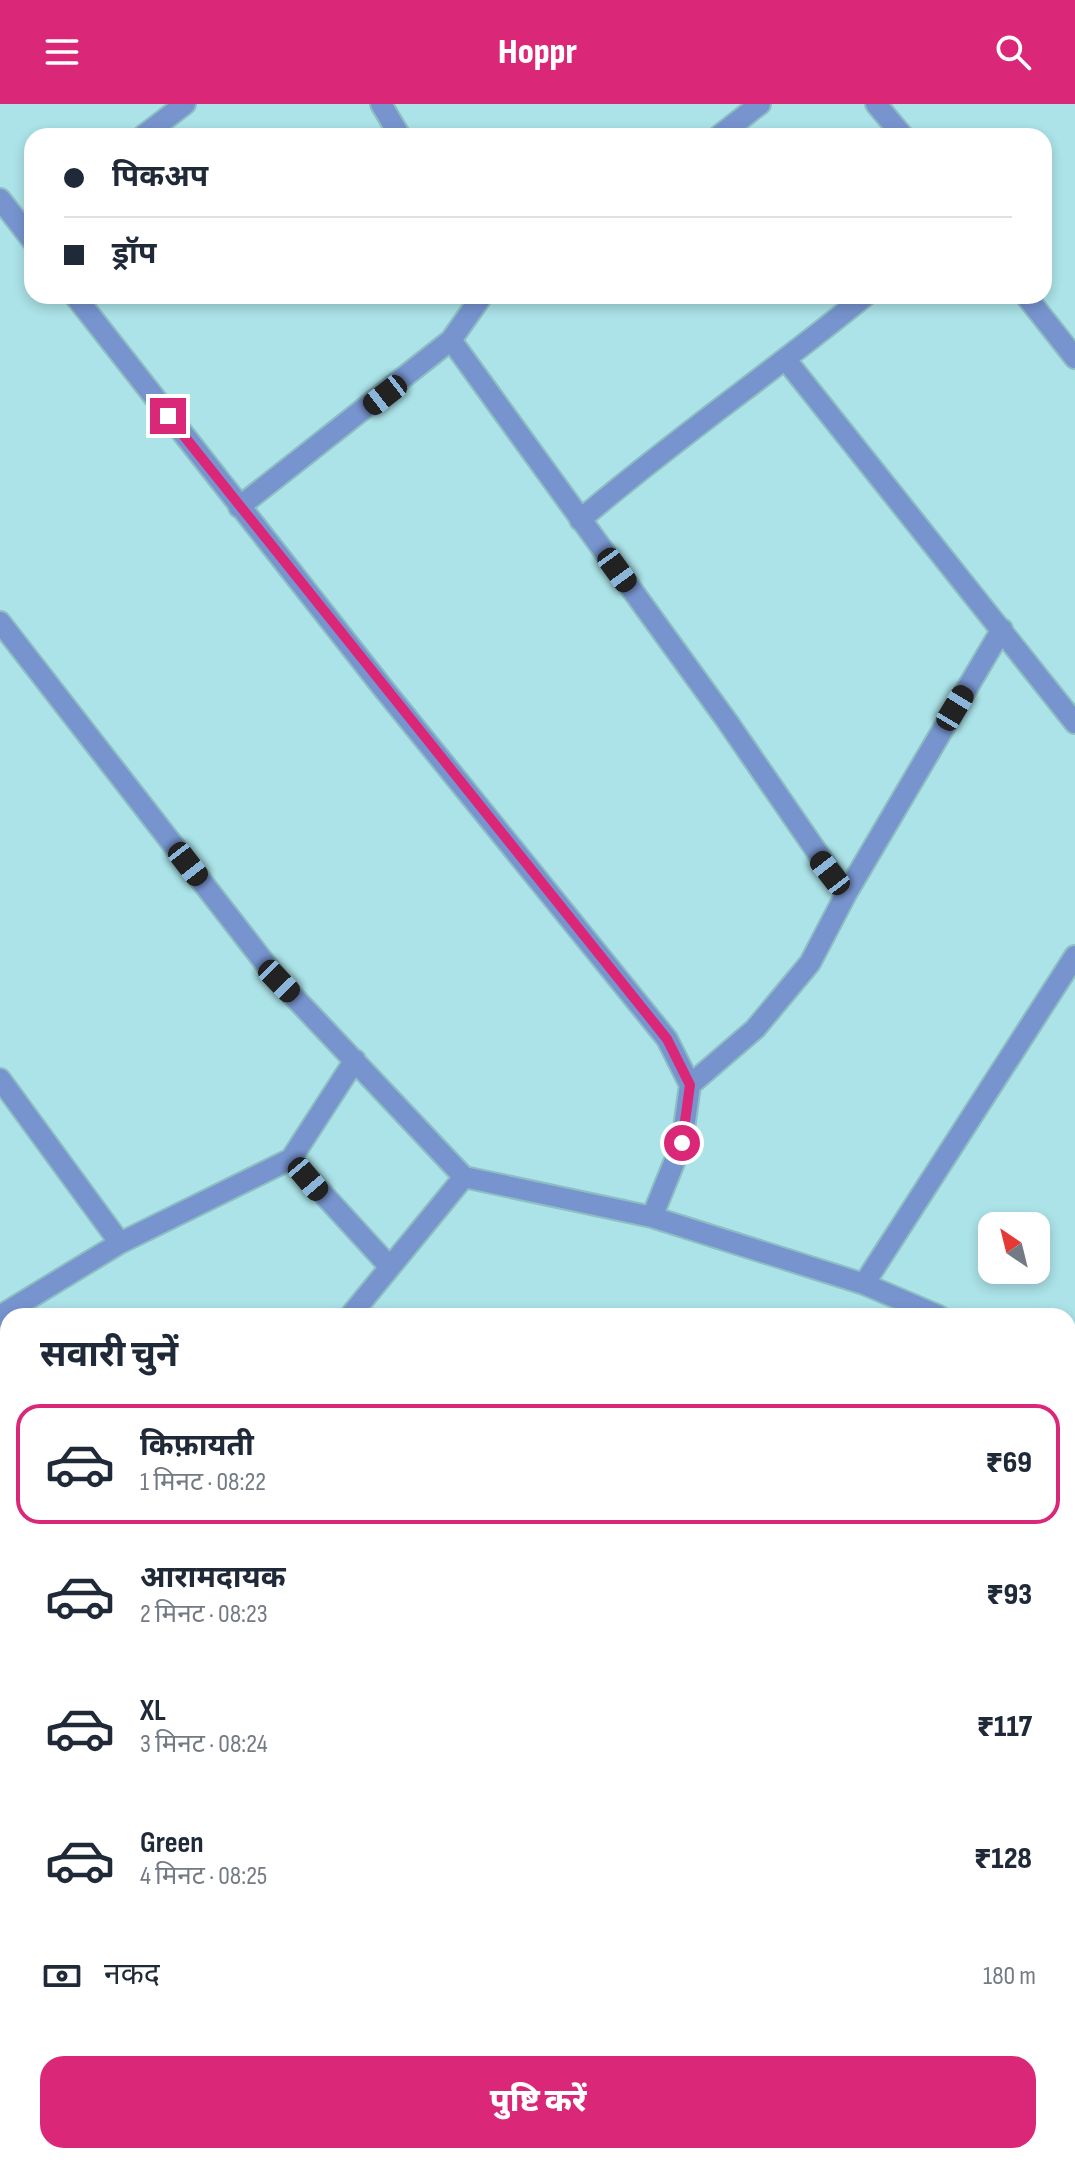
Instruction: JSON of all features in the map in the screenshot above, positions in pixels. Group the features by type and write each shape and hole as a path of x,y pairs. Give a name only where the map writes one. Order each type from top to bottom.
{"street":[{"path":"154,128 185,104"},
{"path":"381,104 395,128"},
{"path":"729,128 760,104"},
{"path":"876,104 896,128"},
{"path":"0,199 24,224"},
{"path":"81,304 239,507 667,1039 690,1085 682,1143 652,1217"},
{"path":"239,507 451,340 476,304"},
{"path":"580,520 644,465 786,360 855,304"},
{"path":"1032,304 1075,358"},
{"path":"451,340 727,721 846,894"},
{"path":"786,360 1075,723"},
{"path":"0,622 279,981 464,1177 652,1217 864,1284 920,1308"},
{"path":"690,1085 755,1029 810,963 846,894 1002,629"},
{"path":"864,1284 1075,956"},
{"path":"13,1308 120,1243 291,1159 355,1060"},
{"path":"0,1079 120,1243"},
{"path":"291,1159 390,1267"},
{"path":"357,1308 464,1177"}],"route":[{"path":"168,416 667,1039 690,1085 682,1143"}]}
